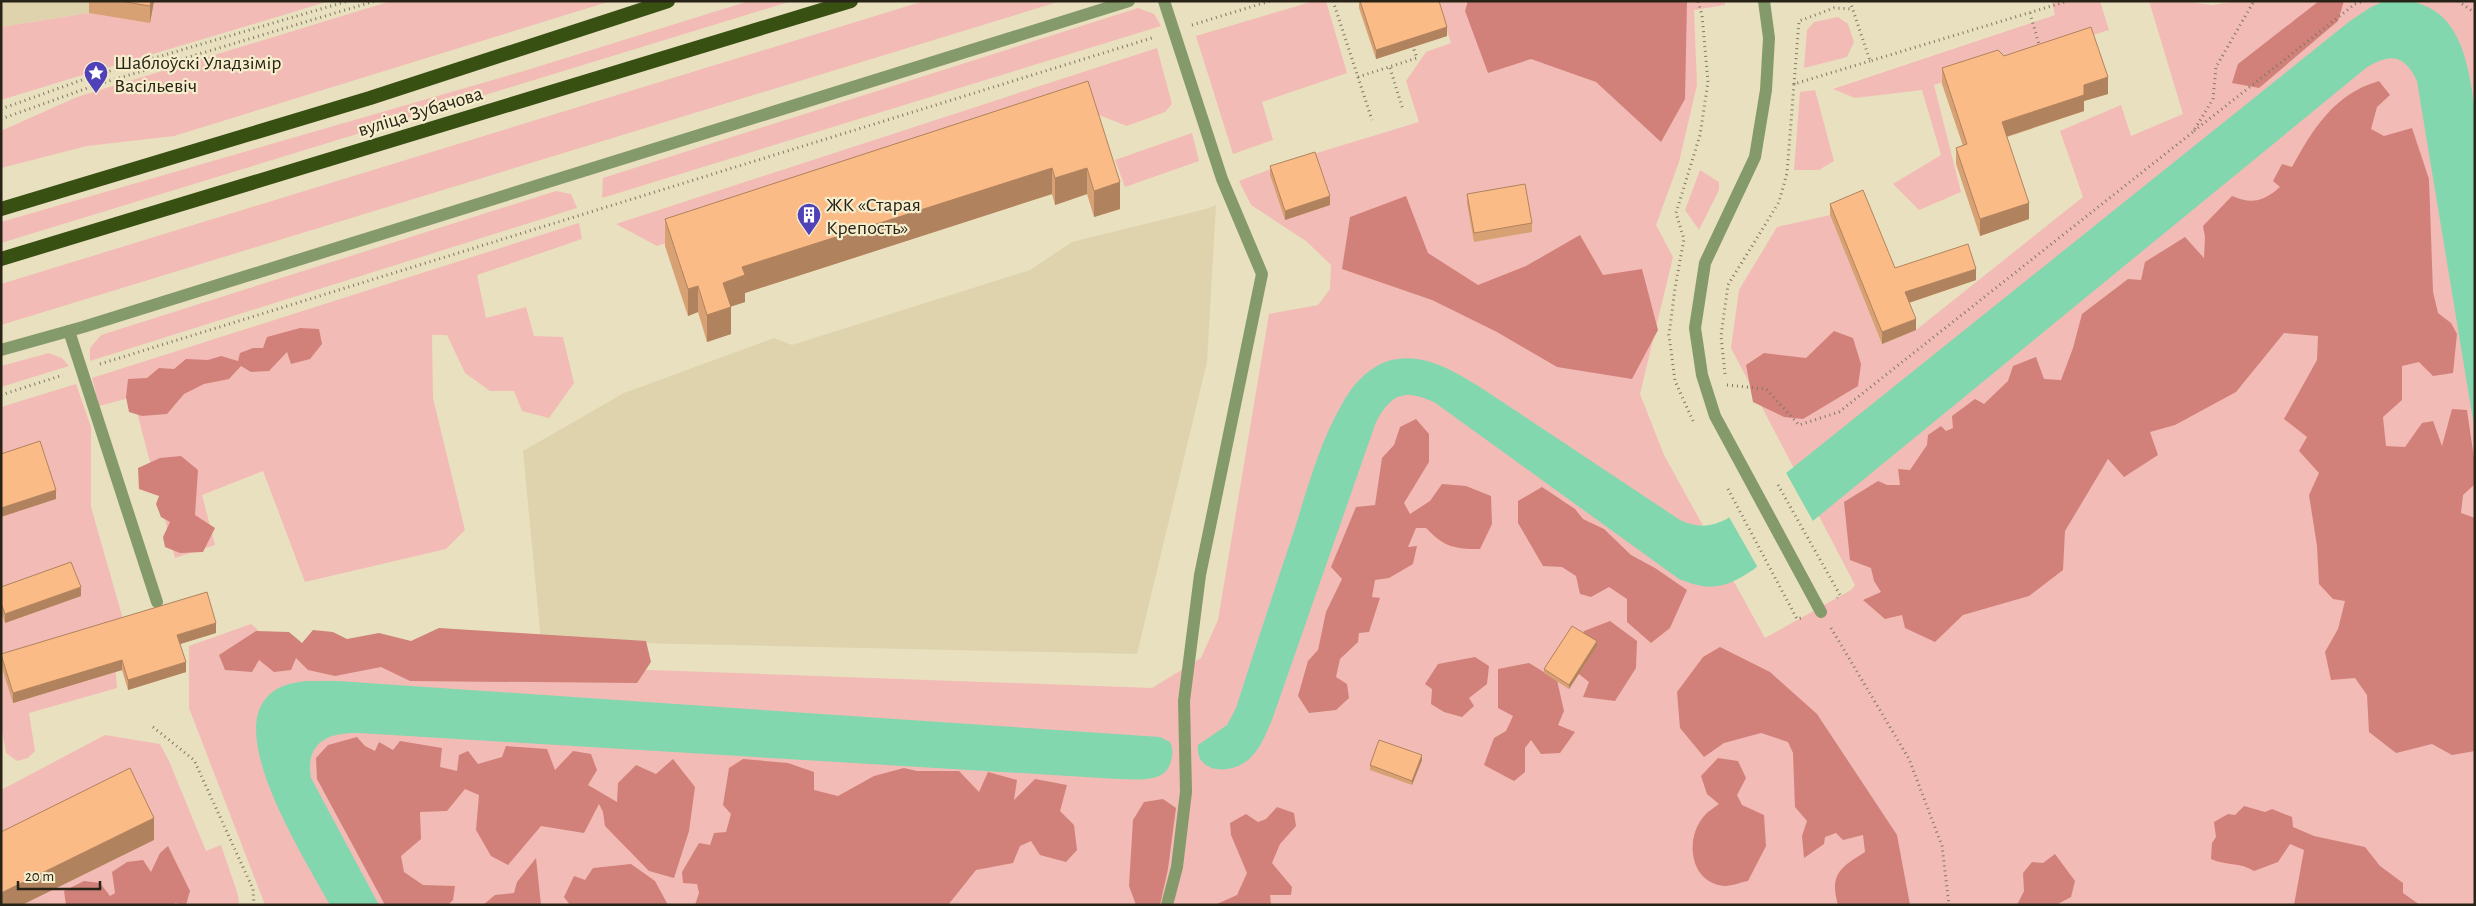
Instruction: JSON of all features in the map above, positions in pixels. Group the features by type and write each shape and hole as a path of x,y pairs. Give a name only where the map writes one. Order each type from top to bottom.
{"highway":[{"name":"вуліца Зубачова","path":"1,209 370,98 668,1"},
{"name":"вуліца Зубачова","path":"1,259 851,1"}],"street":[{"path":"1,350 69,331 1129,1"},
{"path":"1164,1 1222,179 1262,274 1200,576 1184,701 1186,792 1177,867 1167,905"},
{"path":"1764,1 1769,38 1766,90 1756,157 1705,263 1695,328 1702,375 1715,416 1821,612"},
{"path":"69,331 156,602"}],"path":[{"path":"1,109 93,76 348,1"},
{"path":"1,120 96,85 375,1"},
{"path":"1,394 1270,1"},
{"path":"1333,1 1372,120"},
{"path":"1696,427 1675,381 1670,335 1675,288 1684,239 1676,213 1700,135 1708,82 1702,15 1698,1"},
{"path":"1850,1 1870,61"},
{"path":"1794,84 2068,1"},
{"path":"2193,132 2212,98 2216,67 2254,1"},
{"path":"1727,385 1766,389 1799,425 1838,412 2355,4 2364,1"},
{"path":"2458,1 2475,13"},
{"path":"1729,392 1720,336 1728,285 1779,202 1787,172 1799,21 1834,8 1852,9"},
{"path":"2030,13 2040,50"},
{"path":"1358,77 1417,58 1413,47"},
{"path":"1390,68 1403,110"},
{"path":"1777,484 1840,595"},
{"path":"1728,488 1797,619"},
{"path":"1821,612 1909,759 1942,846 1949,905"},
{"path":"153,727 194,760 253,889 254,905"}],"shaded area":[{"path":"1,1 154,1 150,23 89,13 1,27"},
{"path":"154,1 329,1 1,100 1,27 89,13 150,22"},
{"path":"391,1 611,1 174,136 87,146 1,168 1,131 77,97"},
{"path":"749,1 792,1 1,243 1,222 524,71"},
{"path":"924,1 1061,1 1,325 1,284"},
{"path":"1314,1 1326,1 1347,73 1262,102 1273,140 1233,154 1196,36"},
{"path":"1437,1 1725,1 1725,5 1694,10 1697,85 1679,162 1656,225 1673,257 1640,394 1664,455 1765,638 1851,590 1855,585 1731,348 1739,290 1777,227 1830,215 1882,344 1916,330 2083,197 2060,131 2121,105 2131,136 2183,114 2149,1 2183,1 2212,5 2236,1 2475,1 2475,905 265,905 189,708 189,646 251,624 288,657 1152,688 1201,658 1218,620 1269,314 1318,305 1330,289 1331,265 1306,241 1251,205 1239,181 1297,159 1419,122 1406,81 1426,52 1451,43"},
{"path":"1468,1 1687,1 1685,99 1661,142 1596,82 1531,59 1488,73 1465,11"},
{"path":"2052,1 2100,1 2109,30 1934,85 1961,192 1919,210 1893,184 1941,155 1922,90 1855,98 1833,89 2055,15"},
{"path":"2319,1 2344,1 2338,21 2259,88 2232,83 2238,64"},
{"path":"2385,1 2417,3 2432,9 2445,19 2461,46 2470,78 2475,109 2475,432 2417,81 2407,65 2396,59 2389,58 2366,68 1753,570 1726,584 1709,587 1679,579 1434,402 1407,395 1393,400 1376,422 1272,720 1261,744 1249,759 1236,767 1228,769 1213,768 1201,760 1198,754 1198,745 1227,725 1236,708 1310,480 1327,434 1350,391 1373,368 1388,361 1413,358 1425,360 1459,374 1680,520 1702,526 1715,524 1735,514 2350,21 2371,7"},
{"path":"1138,8 1154,14 1161,26 602,198 603,178"},
{"path":"1838,17 1848,24 1854,42 1847,57 1804,68 1807,30 1814,22"},
{"path":"1157,48 1172,104 1165,112 1127,126 1086,110 657,246 616,224"},
{"path":"2379,81 2390,95 2377,107 2371,129 2384,136 2412,128 2429,179 2433,292 2438,313 2451,323 2457,334 2453,373 2433,376 2419,362 2402,366 2402,400 2383,417 2386,446 2405,447 2422,423 2433,421 2442,446 2452,409 2467,410 2475,465 2475,484 2463,495 2461,513 2475,518 2475,751 2452,755 2432,744 2396,753 2369,732 2367,695 2355,678 2331,680 2325,652 2338,629 2345,601 2333,599 2319,584 2317,546 2309,495 2319,473 2299,451 2307,437 2284,419 2317,360 2318,336 2284,333 2236,392 2175,425 2150,432 2158,455 2124,477 2108,459 2065,531 2063,570 2029,596 1963,615 1935,642 1905,628 1902,615 1885,619 1863,600 1881,592 1874,581 1871,568 1850,560 1844,502 1878,481 1887,485 1900,485 1898,469 1910,470 1927,445 1928,435 1941,426 1946,431 1953,428 1952,416 1975,399 1984,404 2008,381 2013,366 2036,357 2044,379 2061,380 2073,348 2082,314 2128,279 2141,280 2145,262 2185,237 2204,258 2205,237 2203,226 2232,196 2252,201 2269,196 2280,187 2273,181 2282,164 2292,167 2308,139 2337,104 2363,87"},
{"path":"1815,90 1834,161 1819,170 1794,170 1800,92"},
{"path":"1192,133 1199,161 1125,187 1115,160"},
{"path":"1700,170 1719,182 1719,190 1699,230 1685,210"},
{"path":"556,191 571,194 577,208 90,361 90,348 101,335"},
{"path":"1406,196 1428,253 1478,285 1526,266 1580,235 1603,275 1642,269 1658,330 1632,379 1557,367 1497,332 1432,300 1342,269 1350,217"},
{"path":"1216,205 1207,362 1137,654 541,641 523,451 624,393 774,338 792,345 1030,270 1072,242"},
{"path":"579,223 582,239 477,275 486,318 526,307 534,336 563,337 574,383 549,418 522,411 514,391 490,391 465,373 447,335 432,335 433,398 465,530 446,549 305,582 263,471 202,495 215,545 175,558 133,397 99,406 92,378"},
{"path":"300,328 319,329 322,344 310,359 291,364 287,352 269,371 251,372 241,366 229,379 204,384 184,394 167,414 142,416 129,412 126,397 128,379 147,378 159,368 174,369 186,359 208,360 221,356 238,361 240,353 253,348 263,348 267,337"},
{"path":"1834,331 1853,338 1861,364 1858,386 1803,419 1784,417 1753,402 1746,365 1764,353 1806,358"},
{"path":"49,353 62,358 69,366 1,387 1,366"},
{"path":"76,384 91,427 91,507 133,654 115,661 117,688 29,713 35,751 28,758 17,761 6,753 1,725 1,407"},
{"path":"1416,419 1429,434 1429,462 1404,503 1410,514 1430,501 1442,484 1466,486 1491,496 1492,524 1480,549 1450,546 1438,539 1426,528 1416,528 1408,547 1417,546 1413,564 1389,578 1375,580 1372,597 1380,598 1369,632 1359,633 1358,642 1340,659 1336,677 1347,684 1349,698 1336,710 1309,713 1298,696 1308,661 1318,650 1326,612 1342,579 1331,567 1356,507 1375,505 1382,458 1394,445 1400,427"},
{"path":"181,456 198,470 195,515 215,528 203,552 180,553 165,547 163,537 170,522 161,517 156,504 159,496 139,489 138,468 160,458"},
{"path":"1542,487 1575,509 1583,519 1604,529 1631,555 1655,568 1687,590 1670,628 1651,643 1627,622 1627,599 1609,587 1591,597 1580,594 1576,576 1562,567 1543,566 1518,523 1518,501"},
{"path":"1610,621 1637,641 1636,668 1615,701 1583,697 1589,682 1575,671 1584,631"},
{"path":"439,628 646,641 651,662 637,683 410,681 381,667 335,676 308,670 296,658 291,670 274,672 259,660 252,672 225,670 219,655 256,631 289,632 302,643 313,630 333,632 347,639 379,633 411,641"},
{"path":"1720,647 1770,672 1817,714 1897,835 1910,905 1838,905 1835,886 1836,879 1849,862 1865,852 1863,835 1843,840 1836,833 1825,837 1824,844 1804,858 1802,836 1807,821 1795,807 1793,753 1788,742 1761,733 1724,743 1704,757 1680,728 1677,692 1703,657"},
{"path":"1475,657 1489,666 1487,684 1469,698 1474,706 1462,717 1444,712 1431,704 1432,689 1425,684 1438,664"},
{"path":"1529,663 1557,680 1564,711 1558,725 1575,732 1560,753 1541,754 1531,740 1525,748 1525,772 1514,781 1484,765 1494,738 1506,731 1513,716 1498,708 1498,669"},
{"path":"307,681 338,681 1160,737 1170,742 1172,753 1168,768 1157,777 1149,779 1118,779 348,733 328,738 315,748 311,756 311,778 379,905 330,905 277,806 258,749 256,724 262,704 266,698 281,687"},
{"path":"105,735 160,744 169,761 206,851 221,845 238,895 239,905 1,905 1,790"},
{"path":"357,737 365,746 375,751 379,742 393,750 400,741 442,748 440,767 457,771 459,755 468,751 478,764 502,757 506,746 547,749 555,770 573,751 591,754 597,770 588,785 617,802 618,783 636,765 656,774 673,759 695,787 689,831 674,878 649,871 605,826 603,812 599,804 584,833 541,826 508,865 491,856 476,830 479,795 465,789 447,811 420,812 421,839 401,856 404,872 423,885 455,886 453,900 448,905 385,905 317,779 316,758 328,745"},
{"path":"1718,758 1738,761 1746,778 1737,795 1742,805 1764,815 1766,846 1748,881 1728,886 1713,883 1704,877 1694,859 1693,848 1694,836 1698,826 1706,814 1719,804 1707,794 1701,776"},
{"path":"743,759 788,763 814,772 814,790 838,796 874,776 904,768 917,771 959,771 979,792 988,772 1017,780 1014,800 1035,779 1067,785 1060,811 1074,825 1077,850 1066,862 1040,855 1031,841 1020,846 1013,863 976,870 948,905 695,905 699,893 697,884 683,883 682,872 699,843 710,845 714,833 726,832 731,814 723,805 729,768"},
{"path":"1163,799 1176,808 1168,869 1160,905 1136,905 1129,886 1133,820 1144,802"},
{"path":"2244,806 2265,812 2272,809 2292,817 2293,827 2314,836 2365,847 2380,866 2403,883 2403,893 2420,905 2294,905 2304,850 2290,844 2278,862 2254,871 2243,866 2222,863 2211,859 2212,843 2216,837 2214,822 2228,814 2235,815"},
{"path":"1277,807 1294,813 1296,826 1280,844 1272,863 1292,887 1291,895 1270,895 1271,905 1203,905 1217,904 1237,895 1247,873 1231,835 1230,823 1246,814 1258,822 1266,819"},
{"path":"168,846 190,891 186,905 175,903 174,905 66,905 64,891 84,881 100,883 110,896 115,893 112,872 127,862 143,860 151,872 160,853"},
{"path":"2055,854 2075,881 2071,897 2056,905 2017,905 2024,891 2023,873 2032,862 2043,863"},
{"path":"536,858 541,905 483,905 495,895 514,893 517,882"},
{"path":"631,864 655,881 668,905 570,905 564,897 574,876 585,880 593,868"}],"pier":[{"path":"1785,471 1814,523 1758,568 1728,515"}],"building":[{"path":"120,1 151,1 150,6"},
{"path":"1360,1 1439,1 1447,27 1376,50"},
{"path":"2091,27 2108,77 2084,85 2084,95 2002,122 2029,203 1980,219 1956,148 1967,144 1942,68 1998,50 2004,56"},
{"name":"ЖК «Старая Крепость»","path":"1088,81 1120,182 1094,191 1087,168 1055,178 1052,168 742,267 745,275 723,283 731,307 707,315 698,286 688,289 665,219"},
{"path":"1315,152 1330,196 1285,211 1270,166"},
{"path":"1525,184 1532,223 1474,233 1467,194"},
{"path":"1863,190 1895,268 1968,244 1976,269 1905,292 1916,319 1882,332 1830,204"},
{"path":"40,441 56,490 1,508 1,454"},
{"path":"71,562 81,587 5,614 1,603 1,587"},
{"path":"207,592 216,623 177,635 186,662 128,680 122,660 13,693 1,654"},
{"path":"1572,626 1597,641 1569,685 1544,669"},
{"path":"1379,740 1422,755 1412,781 1370,765"},
{"path":"130,768 154,818 1,893 1,832"}],"place":[{"name":"Шаблоўскі Уладзімір Васільевіч","path":"96,94"},
{"name":"ЖК «Старая Крепость»","path":"809,236"}]}
